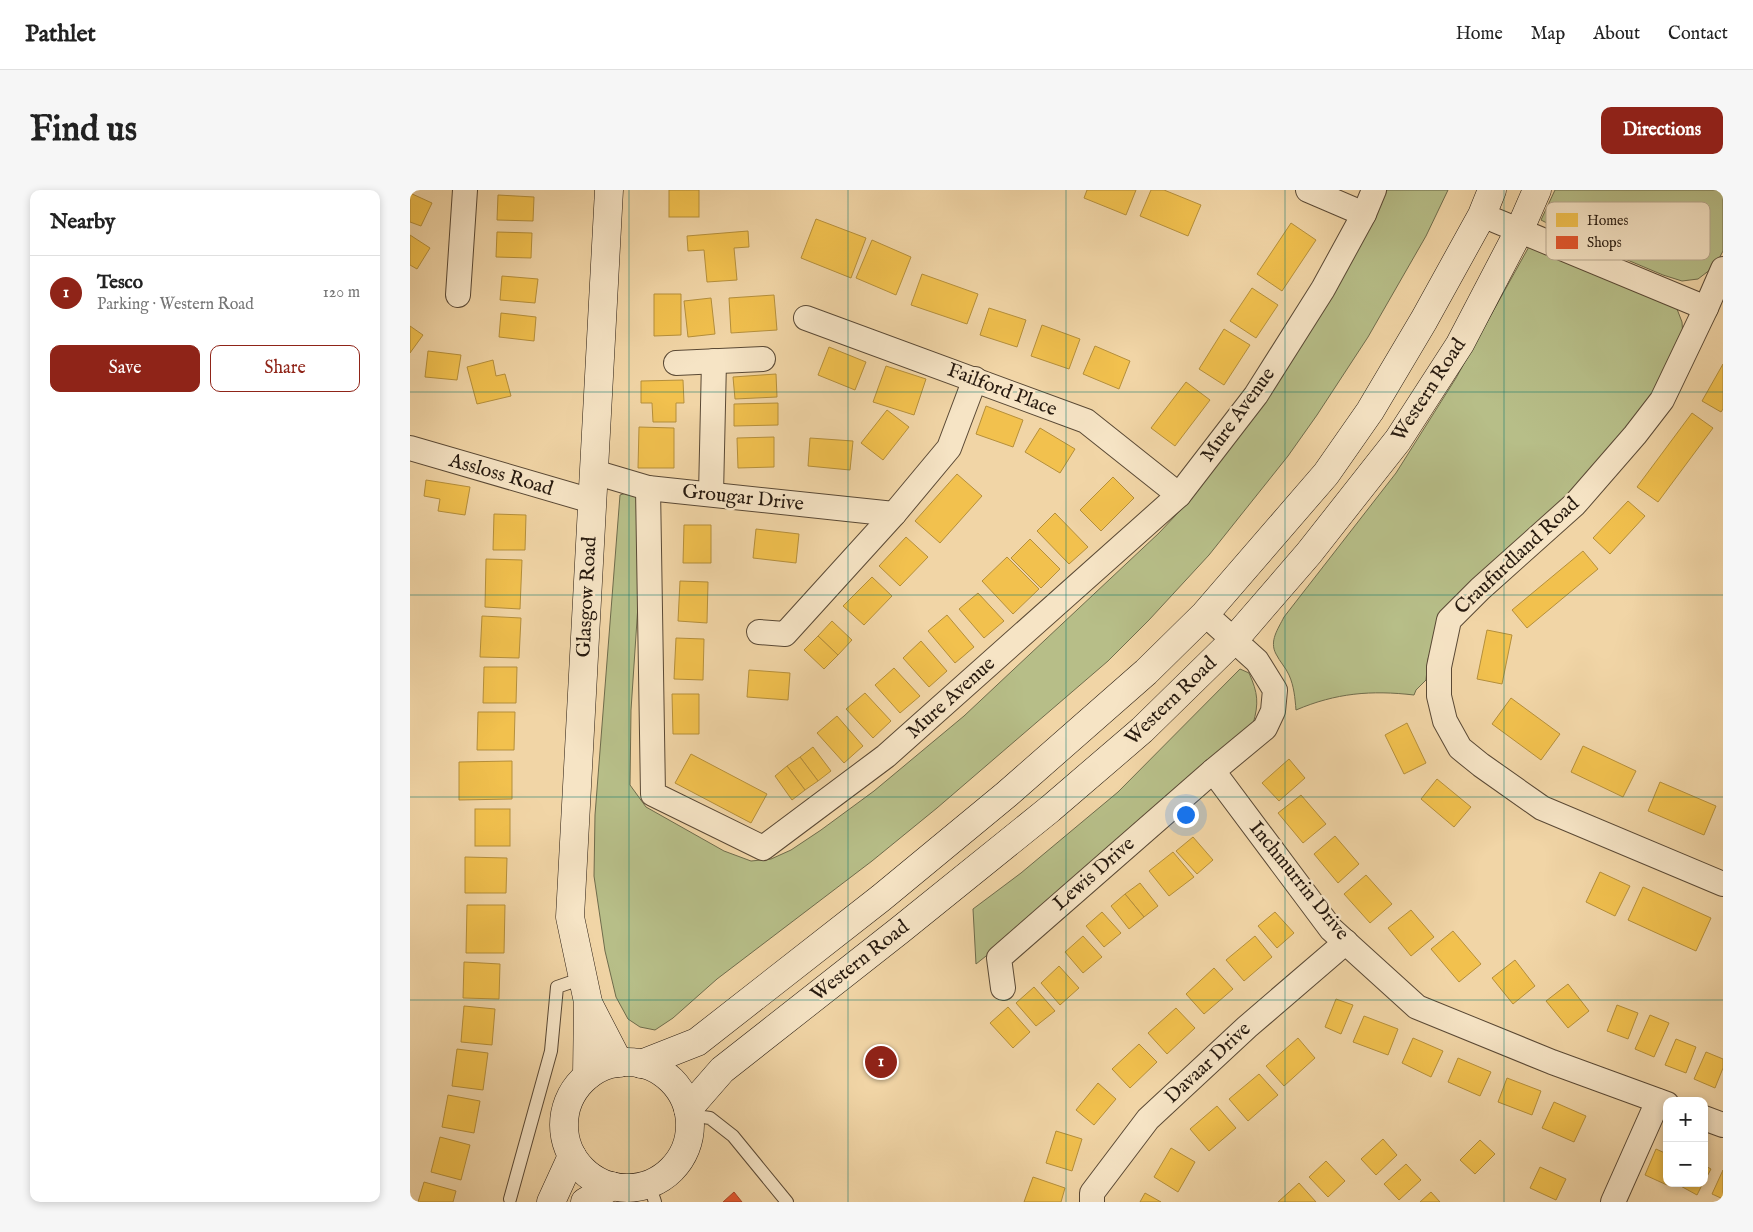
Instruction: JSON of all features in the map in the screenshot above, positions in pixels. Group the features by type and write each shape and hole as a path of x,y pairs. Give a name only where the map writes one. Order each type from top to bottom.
{"main road":[{"name":"Glasgow Road","path":"587,1076 585,990 570,917 609,190"},
{"name":"Western Road","path":"630,1063 697,1042 881,898 1007,794 1146,672 1205,614 1326,474 1370,411 1424,320 1482,215 1492,190"},
{"name":"Western Road","path":"689,1112 722,1070 908,924 1050,809 1142,730 1233,641 1309,553 1398,440 1460,344 1520,229 1537,190"},
{"name":"Glasgow Road","path":"585,990 630,1063"},
{"path":"630,1063 655,1068 676,1085 683,1097 689,1112 689,1136 682,1156 652,1193 612,1186 596,1180 582,1170 572,1156 565,1139 564,1122 567,1105 575,1089 587,1076 602,1067 630,1063"},
{"path":"551,1202 572,1156"},
{"path":"585,1202 612,1186"}],"street":[{"path":"458,295 465,190"},
{"path":"1308,190 1364,214"},
{"name":"Mure Avenue","path":"648,488 653,794 763,848 886,756 1179,495 1256,395 1324,290 1364,214 1374,190"},
{"path":"1482,215 1546,240"},
{"path":"1593,260 1706,308"},
{"name":"Craufurdland Road","path":"1723,269 1662,400 1636,435 1575,504 1480,589 1449,620 1439,667 1439,696 1445,721 1460,748 1481,765 1542,808 1723,884"},
{"name":"Failford Place","path":"806,318 1086,421 1179,495"},
{"path":"676,363 763,359"},
{"path":"711,494 714,362"},
{"path":"759,632 785,634 894,514 949,448 975,379"},
{"name":"Assloss Road","path":"410,448 592,502"},
{"name":"Grougar Drive","path":"594,472 648,488 894,514"},
{"path":"1205,614 1257,661 1275,690 1273,710 1265,728 1213,771"},
{"name":"Inchmurrin Drive","path":"1213,771 1331,928 1417,1007 1552,1062 1662,1102"},
{"name":"Lewis Drive","path":"1004,988 999,958 1213,771"},
{"name":"Davaar Drive","path":"1092,1202 1092,1193 1148,1119 1247,1027 1346,942"},
{"path":"1613,1202 1662,1102"},
{"path":"1708,1119 1723,1125"}],"lane":[{"path":"510,1199 551,1051 557,987 585,990"},
{"path":"689,1112 710,1118 733,1136 787,1202"}],"green space":[{"path":"1387,190 1448,190 1426,236 1368,337 1317,415 1288,456 1209,555 1108,661 937,808 872,861 717,979 673,1018 655,1030 640,1027 628,1019 616,997 605,951 594,876 595,815 620,495 626,493 636,495 642,545 631,710 630,785 646,807 724,851 751,861 771,859 791,850 874,791 964,716 1159,533 1193,497 1249,423 1301,346 1339,284"},
{"path":"1555,190 1723,190 1723,251 1715,266 1698,279 1682,281 1627,260 1710,260 1710,202 1549,202"},
{"path":"1546,209 1546,223 1541,220"},
{"path":"1531,243 1546,249 1546,260 1571,260 1668,301 1677,309 1682,322 1683,338 1655,389 1637,414 1587,476 1435,636 1428,659 1426,680 1416,690 1414,695 1354,694 1325,700 1296,710 1291,679 1274,649 1273,644 1279,626 1396,473 1456,378"},
{"path":"1240,669 1249,673 1256,692 1257,704 1253,724 1020,929 976,964 973,909 1021,873 1118,792"}],"building: Homes":[{"path":"669,190 699,190 699,217 669,217"},
{"path":"1087,190 1136,190 1126,215 1084,198"},
{"path":"1151,190 1164,190 1201,205 1188,236 1140,216"},
{"path":"410,193 432,203 421,226 410,222"},
{"path":"498,195 534,197 533,221 497,220"},
{"path":"816,219 866,238 851,278 801,258"},
{"path":"1291,223 1316,240 1282,291 1257,274"},
{"path":"748,231 749,247 734,248 737,280 707,282 704,250 688,251 687,236"},
{"path":"497,232 532,233 531,258 496,257"},
{"path":"410,235 430,248 417,269 410,265"},
{"path":"872,240 911,257 896,295 856,278"},
{"path":"922,274 978,294 967,324 911,305"},
{"path":"502,276 538,279 535,303 500,300"},
{"path":"1252,288 1278,305 1256,338 1230,321"},
{"path":"654,294 681,294 681,335 654,336"},
{"path":"774,295 777,330 731,333 729,298"},
{"path":"711,298 715,334 688,337 684,301"},
{"path":"989,308 1026,320 1017,347 980,335"},
{"path":"501,313 536,317 534,341 499,337"},
{"path":"1042,325 1080,339 1069,369 1031,356"},
{"path":"410,326 423,335 410,353"},
{"path":"1224,329 1250,345 1224,385 1199,369"},
{"path":"1095,346 1130,361 1119,389 1083,374"},
{"path":"829,347 866,362 855,390 818,375"},
{"path":"428,351 461,355 457,380 425,377"},
{"path":"493,360 496,376 505,374 511,396 477,404 467,367"},
{"path":"1723,364 1723,409 1721,412 1702,401"},
{"path":"886,366 926,379 914,415 873,402"},
{"path":"776,374 777,397 735,399 733,377"},
{"path":"683,380 684,403 676,403 676,422 653,422 652,403 641,403 641,381"},
{"path":"1186,382 1210,400 1175,446 1151,428"},
{"path":"778,403 778,425 734,426 734,404"},
{"path":"986,406 1023,420 1013,447 976,434"},
{"path":"887,410 909,427 883,460 861,443"},
{"path":"1692,413 1713,428 1658,502 1637,487"},
{"path":"639,427 674,428 674,468 638,468"},
{"path":"1040,428 1075,449 1060,473 1025,452"},
{"path":"774,437 774,467 738,468 737,438"},
{"path":"810,438 853,441 850,470 808,466"},
{"path":"957,474 982,496 940,543 915,521"},
{"path":"1113,477 1134,498 1101,531 1080,510"},
{"path":"426,480 470,487 465,515 438,511 440,499 424,496"},
{"path":"1628,501 1645,516 1610,554 1593,538"},
{"path":"1055,513 1088,547 1069,564 1037,531"},
{"path":"494,514 526,515 525,550 493,550"},
{"path":"684,525 711,525 711,563 683,563"},
{"path":"756,529 799,534 796,563 753,558"},
{"path":"906,537 928,557 900,586 879,566"},
{"path":"1030,539 1060,569 1041,588 1011,558"},
{"path":"1583,551 1598,569 1527,628 1512,610"},
{"path":"1007,557 1039,589 1013,614 982,581"},
{"path":"486,559 522,560 520,609 485,607"},
{"path":"872,577 892,596 864,625 843,606"},
{"path":"680,581 708,582 707,623 678,621"},
{"path":"978,593 1004,621 984,638 959,609"},
{"path":"947,615 974,647 955,663 928,631"},
{"path":"482,616 521,618 519,658 480,657"},
{"path":"832,621 852,640 838,655 818,636"},
{"path":"1487,630 1512,635 1502,684 1477,679"},
{"path":"818,636 838,655 824,669 804,650"},
{"path":"676,638 704,639 703,680 674,679"},
{"path":"921,641 947,671 929,687 903,658"},
{"path":"484,667 517,667 516,703 483,703"},
{"path":"894,668 920,696 900,713 875,685"},
{"path":"749,670 790,673 788,700 747,697"},
{"path":"865,693 891,721 873,738 846,709"},
{"path":"672,694 699,694 699,734 673,734"},
{"path":"1511,698 1560,734 1541,760 1492,724"},
{"path":"478,712 515,712 514,750 477,750"},
{"path":"837,716 863,746 844,763 817,733"},
{"path":"1407,723 1426,763 1404,774 1385,735"},
{"path":"1583,746 1636,771 1623,797 1571,772"},
{"path":"813,747 831,771 818,781 800,757"},
{"path":"691,754 767,794 751,823 675,783"},
{"path":"800,757 818,781 805,790 787,766"},
{"path":"1289,759 1305,778 1279,801 1262,783"},
{"path":"512,761 512,799 459,800 459,762"},
{"path":"787,766 805,790 792,800 775,776"},
{"path":"1437,779 1471,807 1454,827 1421,799"},
{"path":"1660,782 1716,806 1704,835 1648,811"},
{"path":"1301,795 1326,824 1303,843 1278,813"},
{"path":"475,809 510,809 510,846 475,846"},
{"path":"1335,836 1359,864 1338,883 1314,854"},
{"path":"1193,837 1213,860 1197,874 1176,851"},
{"path":"1173,852 1194,877 1169,896 1149,871"},
{"path":"465,857 507,858 506,893 465,893"},
{"path":"1600,872 1630,886 1615,916 1586,902"},
{"path":"1366,875 1392,904 1370,923 1344,894"},
{"path":"1140,883 1158,906 1144,917 1125,894"},
{"path":"1643,887 1711,918 1696,951 1628,920"},
{"path":"1125,894 1144,917 1129,929 1111,906"},
{"path":"467,905 505,905 504,953 466,953"},
{"path":"1411,910 1434,937 1411,956 1388,928"},
{"path":"1102,912 1121,933 1104,947 1086,926"},
{"path":"1275,912 1294,933 1277,948 1258,926"},
{"path":"1453,931 1481,964 1459,982 1431,949"},
{"path":"1083,936 1102,957 1083,973 1065,952"},
{"path":"1255,936 1272,957 1244,981 1226,960"},
{"path":"1515,960 1535,986 1513,1004 1492,978"},
{"path":"464,962 500,964 499,999 463,998"},
{"path":"1059,966 1079,988 1060,1005 1041,983"},
{"path":"1214,968 1233,989 1204,1014 1186,994"},
{"path":"1568,984 1589,1011 1568,1028 1546,1001"},
{"path":"1034,987 1055,1011 1036,1026 1016,1003"},
{"path":"1336,999 1353,1005 1341,1034 1325,1027"},
{"path":"1617,1005 1638,1013 1628,1039 1607,1031"},
{"path":"464,1006 495,1009 492,1045 461,1042"},
{"path":"1008,1007 1030,1032 1013,1048 990,1023"},
{"path":"1176,1008 1195,1028 1167,1054 1148,1033"},
{"path":"1650,1015 1669,1023 1654,1057 1635,1049"},
{"path":"1364,1016 1398,1029 1388,1055 1353,1042"},
{"path":"1298,1038 1315,1058 1284,1086 1266,1066"},
{"path":"1413,1038 1443,1051 1431,1077 1402,1063"},
{"path":"1676,1039 1696,1047 1686,1073 1665,1065"},
{"path":"1139,1044 1157,1062 1130,1088 1112,1069"},
{"path":"457,1049 488,1053 483,1090 452,1086"},
{"path":"1706,1052 1723,1059 1723,1068 1715,1088 1694,1079"},
{"path":"1458,1058 1491,1072 1480,1096 1448,1082"},
{"path":"1259,1074 1278,1095 1248,1121 1229,1099"},
{"path":"1507,1078 1541,1091 1532,1115 1498,1102"},
{"path":"1098,1083 1116,1099 1094,1125 1076,1110"},
{"path":"448,1095 480,1101 474,1133 442,1127"},
{"path":"1554,1102 1586,1116 1574,1142 1542,1128"},
{"path":"1217,1106 1236,1128 1209,1151 1190,1129"},
{"path":"1056,1131 1082,1139 1072,1171 1046,1163"},
{"path":"440,1137 470,1145 461,1180 431,1172"},
{"path":"1383,1139 1397,1155 1376,1175 1361,1159"},
{"path":"1480,1140 1495,1154 1475,1174 1460,1160"},
{"path":"1171,1148 1195,1162 1178,1192 1154,1177"},
{"path":"1656,1149 1663,1152 1663,1183 1645,1175"},
{"path":"1326,1161 1345,1181 1328,1197 1309,1177"},
{"path":"1406,1164 1421,1180 1399,1200 1384,1184"},
{"path":"1540,1167 1566,1179 1556,1200 1530,1188"},
{"path":"1723,1170 1723,1199 1712,1194"},
{"path":"1033,1177 1065,1188 1061,1202 1024,1202"},
{"path":"424,1182 456,1191 453,1202 418,1202"},
{"path":"1299,1183 1316,1202 1278,1202"},
{"path":"1682,1187 1701,1187 1697,1195"},
{"path":"1431,1192 1440,1202 1420,1202"},
{"path":"1145,1193 1161,1202 1140,1202"}],"building: Shops":[{"path":"734,1192 742,1202 723,1202"}],"place":[{"name":"Tesco","path":"881,1062"}]}
